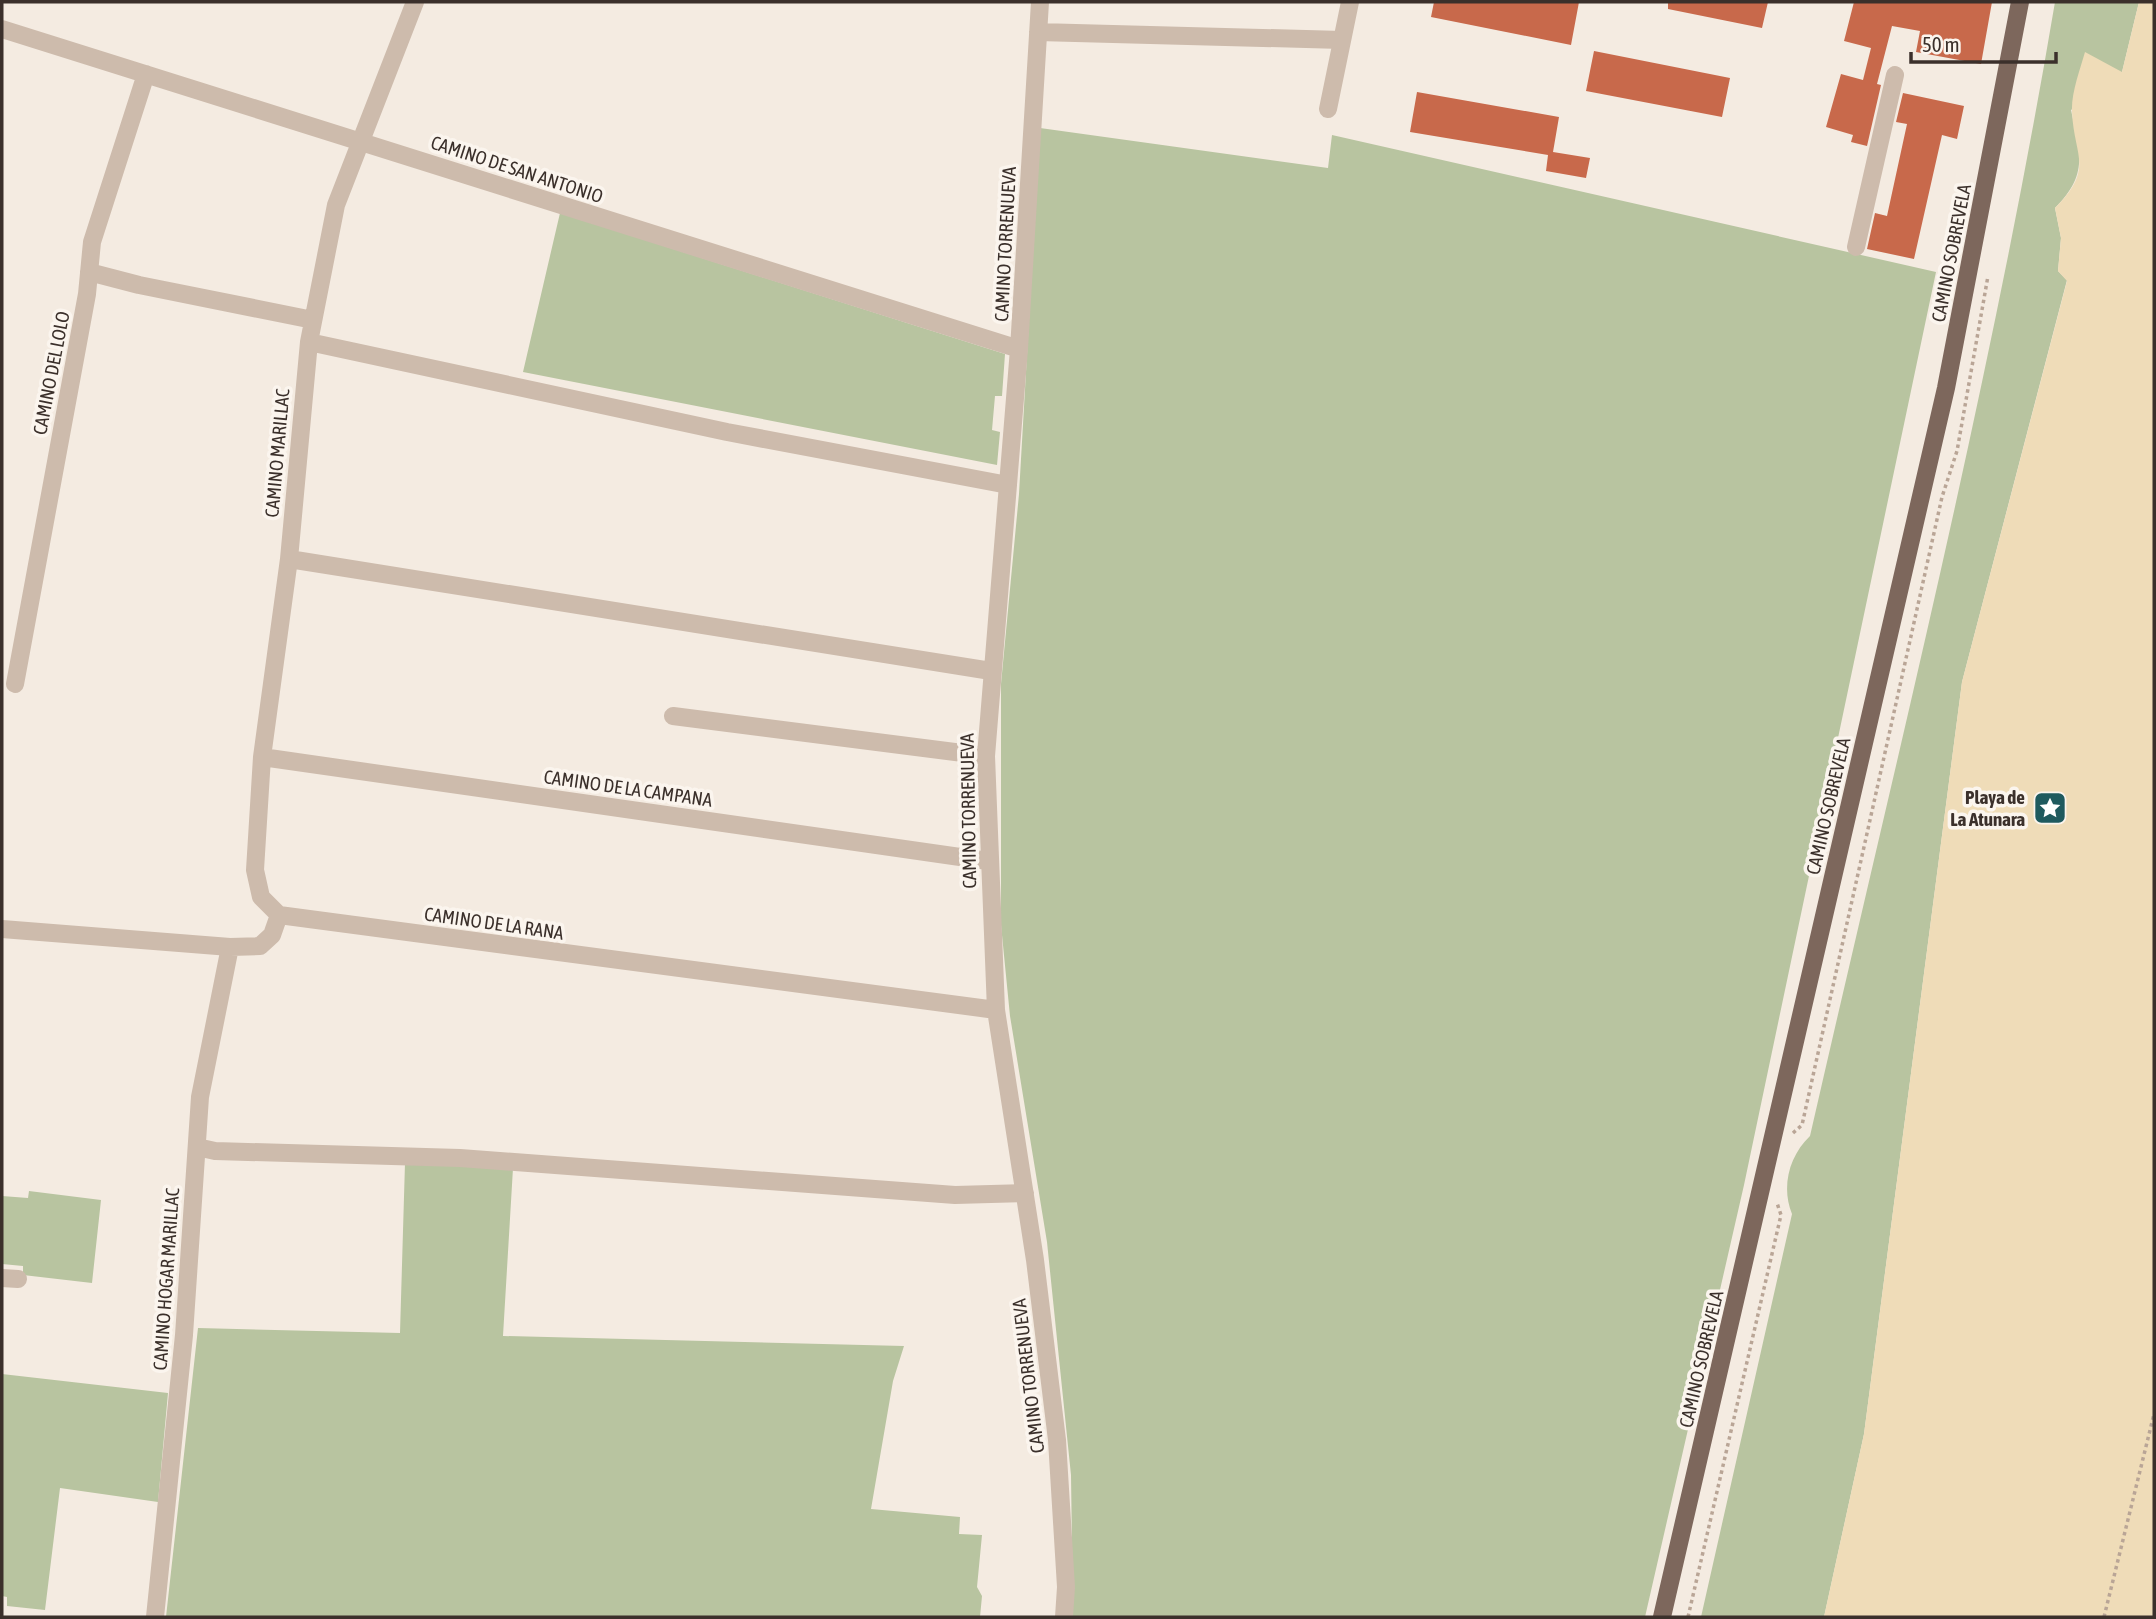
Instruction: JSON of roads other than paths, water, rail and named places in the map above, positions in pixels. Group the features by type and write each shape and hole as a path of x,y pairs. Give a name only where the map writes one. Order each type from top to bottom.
{"main road":[{"name":"CAMINO SOBREVELA","path":"1662,1617 1945,388 2020,2"}],"street":[{"name":"CAMINO MARILLAC","path":"279,915 261,897 255,870 262,757 289,559 309,342 336,205 415,2"},
{"name":"CAMINO TORRENUEVA","path":"1040,2 1020,349 986,756 988,861 996,1010 1025,1193 1057,1440 1066,1587 1063,1617"},
{"path":"1328,109 1350,2"},
{"name":"CAMINO DE SAN ANTONIO","path":"2,29 1020,349"},
{"path":"1038,32 1342,40"},
{"name":"CAMINO DEL LOLO","path":"15,684 92,243 146,74"},
{"path":"1856,247 1895,75"},
{"path":"89,272 139,285 313,320"},
{"path":"309,342 727,432 1008,485"},
{"path":"289,559 991,671"},
{"path":"673,716 986,756"},
{"name":"CAMINO DE LA CAMPANA","path":"262,757 988,861"},
{"path":"2,929 230,947 260,946 272,935 279,915"},
{"name":"CAMINO DE LA RANA","path":"279,915 996,1010"},
{"name":"CAMINO HOGAR MARILLAC","path":"155,1617 184,1335 201,1097 230,947"},
{"path":"197,1147 215,1151 553,1163 954,1195 1025,1193"}],"place":[{"name":"Playa de La Atunara","path":"2050,808"}]}
